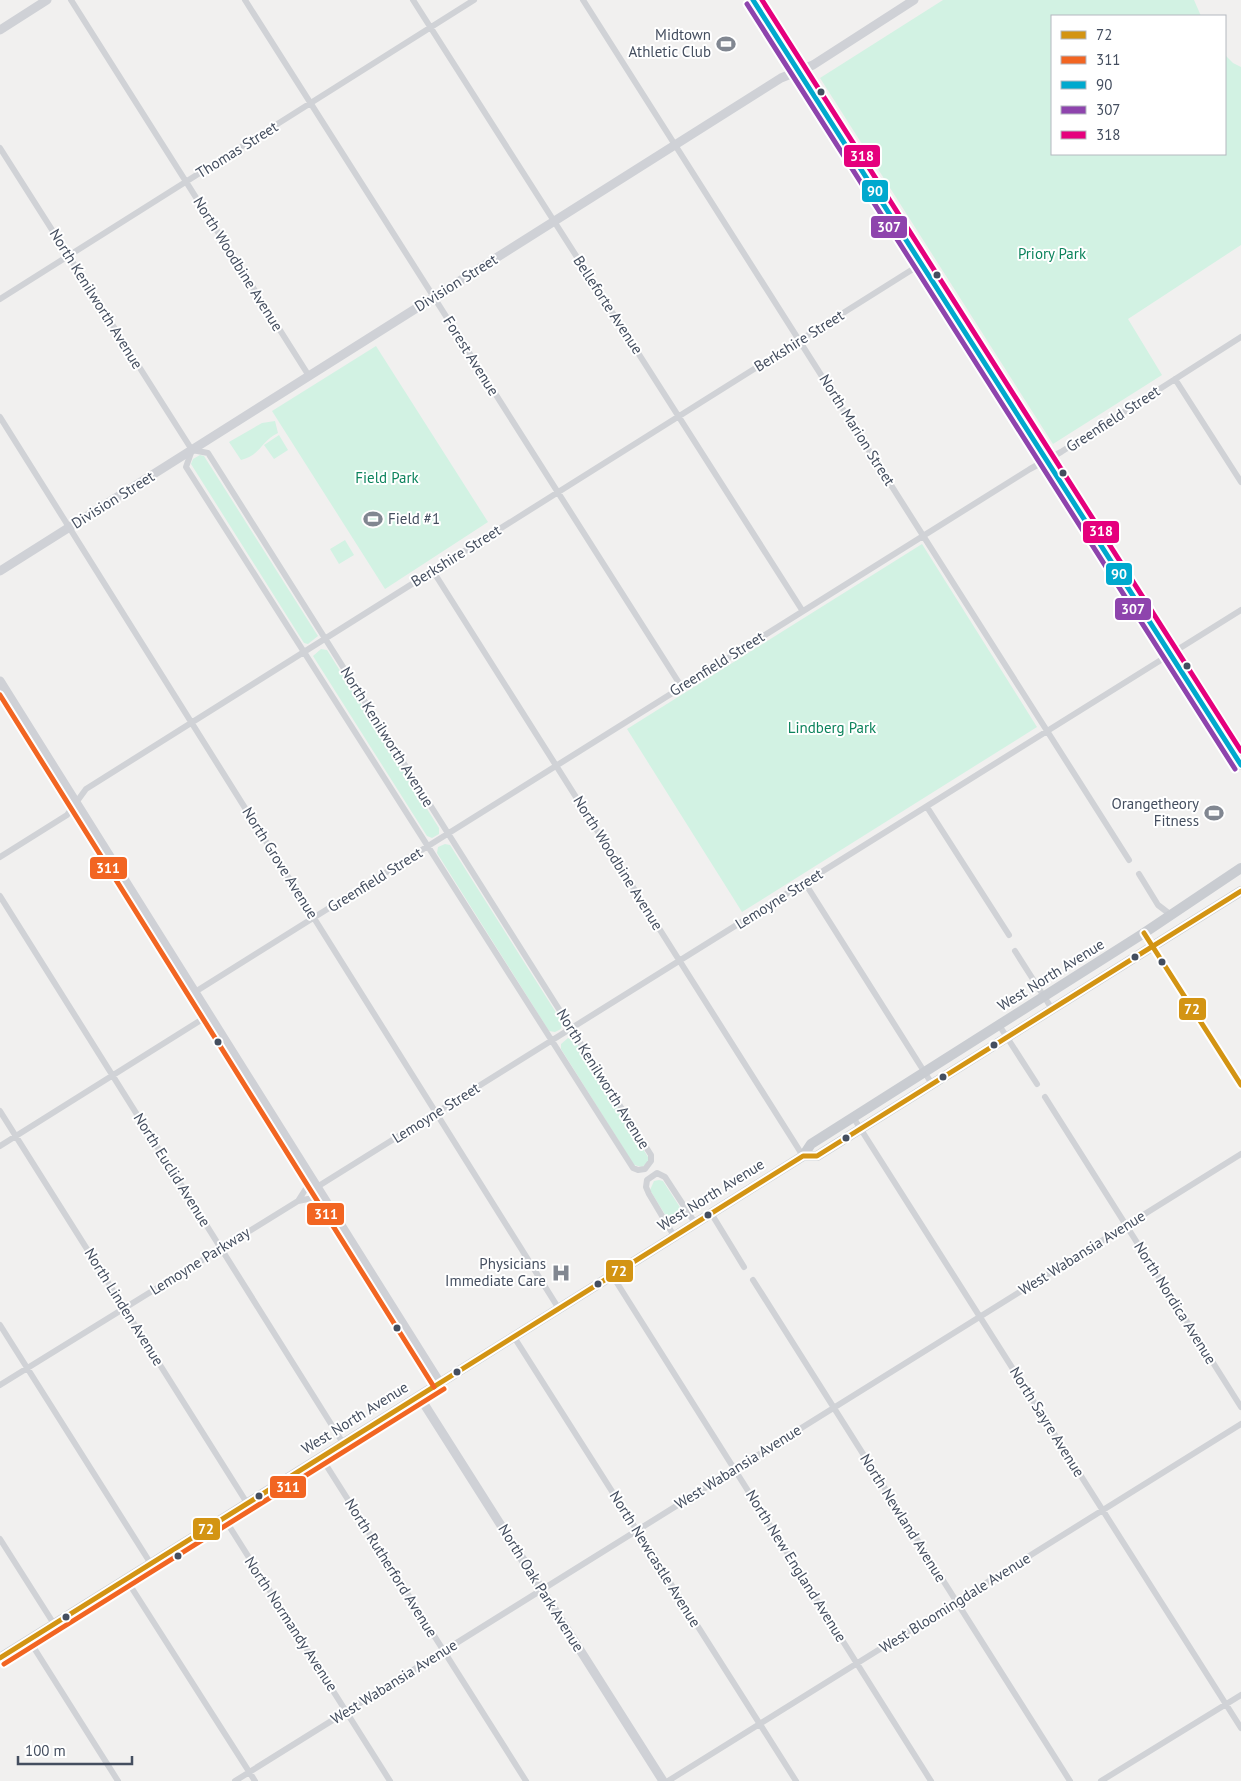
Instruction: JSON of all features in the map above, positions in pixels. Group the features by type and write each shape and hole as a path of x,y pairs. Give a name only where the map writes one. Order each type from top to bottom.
{"main road":[{"path":"753,0 1241,765"},
{"name":"West North Avenue","path":"0,1658 803,1156 811,1144 1144,934 1241,868"},
{"name":"West North Avenue","path":"803,1156 817,1156 1241,891"}],"street":[{"path":"0,30 47,0"},
{"name":"North Woodbine Avenue","path":"71,0 309,376"},
{"name":"Forest Avenue","path":"246,0 681,686"},
{"name":"Belleforte Avenue","path":"413,0 802,610"},
{"name":"Thomas Street","path":"0,299 474,0"},
{"name":"North Marion Street","path":"583,0 1130,860"},
{"name":"Division Street","path":"0,572 675,144 781,78 813,65 914,0"},
{"name":"North Kenilworth Avenue","path":"0,148 192,450 208,453 572,1028 651,1155 649,1166 645,1169 638,1170 633,1168 186,467 192,450"},
{"name":"Berkshire Street","path":"0,857 67,815 86,789 921,264"},
{"name":"Greenfield Street","path":"195,992 802,610 1241,337"},
{"path":"1176,379 1241,482"},
{"name":"North Grove Avenue","path":"0,417 559,1308"},
{"name":"North Woodbine Avenue","path":"433,571 803,1156"},
{"name":"Lemoyne Street","path":"315,1183 436,1113 1241,610"},
{"path":"0,681 440,1383"},
{"path":"927,807 1009,935"},
{"path":"1139,874 1158,906 1161,922"},
{"path":"805,883 932,1084"},
{"name":"North Euclid Avenue","path":"0,896 344,1443"},
{"path":"1158,906 1171,915"},
{"path":"1144,934 1241,1085"},
{"path":"1015,951 1052,1009"},
{"path":"0,1146 209,1015"},
{"path":"999,1025 1037,1084"},
{"name":"North Nordica Avenue","path":"1045,1098 1241,1407"},
{"name":"North Linden Avenue","path":"0,1111 247,1503"},
{"name":"North Sayre Avenue","path":"854,1117 1241,1728"},
{"name":"West Wabansia Avenue","path":"235,1781 1241,1154"},
{"path":"674,1236 648,1194 646,1187 648,1180 657,1174 665,1177 695,1223"},
{"name":"Lemoyne Parkway","path":"0,1385 298,1201 315,1183"},
{"name":"Lemoyne Parkway","path":"298,1201 323,1196"},
{"path":"711,1214 744,1267"},
{"name":"North New England Avenue","path":"612,1275 931,1781"},
{"name":"North Newland Avenue","path":"753,1280 1070,1781"},
{"path":"0,1325 151,1564"},
{"name":"North Newcastle Avenue","path":"514,1337 796,1781"},
{"name":"North Oak Park Avenue","path":"419,1396 663,1781"},
{"name":"West Bloomingdale Avenue","path":"668,1781 1241,1424"},
{"name":"North Rutherford Avenue","path":"321,1457 526,1781"},
{"name":"North Normandy Avenue","path":"224,1518 390,1781"},
{"path":"0,1539 54,1624"},
{"path":"126,1579 255,1781"},
{"path":"28,1640 118,1781"},
{"path":"1101,1781 1241,1695"}],"green space":[{"name":"Priory Park","path":"943,0 1194,0 1201,15 1051,15 1051,155 1226,155 1226,56 1233,63 1241,67 1241,245 1128,319 1162,375 1053,444 820,78"},
{"name":"Field Park","path":"376,346 488,522 385,589 272,411"},
{"path":"275,421 278,433 272,436 257,452 241,460 229,442 262,423"},
{"path":"279,435 288,450 274,459 264,445"},
{"path":"200,455 204,456 318,636 308,644 304,643 191,464 193,459"},
{"path":"345,540 354,555 339,564 330,549"},
{"name":"Lindberg Park","path":"922,544 1037,727 742,912 627,729"},
{"path":"321,649 327,650 439,828 439,834 432,838 427,836 313,656"},
{"path":"445,844 450,845 562,1022 561,1029 555,1032 549,1031 437,853 438,847"},
{"path":"568,1038 575,1041 648,1157 648,1162 642,1167 634,1165 561,1049 561,1044"},
{"path":"654,1181 663,1181 683,1212 683,1218 680,1222 669,1221 650,1190"}],"transit line":[{"name":"90","path":"753,0 1241,765"},
{"name":"318","path":"762,0 1241,751"},
{"name":"307","path":"747,4 1235,769"},
{"name":"311","path":"0,695 434,1387"},
{"name":"72","path":"0,1658 803,1156 817,1156 1241,891"},
{"name":"72","path":"1144,933 1241,1085"},
{"name":"311","path":"4,1664 444,1389"}],"place":[{"name":"Midtown Athletic Club","path":"726,44"},
{"name":"Field #1","path":"373,519"},
{"name":"Orangetheory Fitness","path":"1214,813"},
{"name":"Physicians Immediate Care","path":"561,1273"}]}
